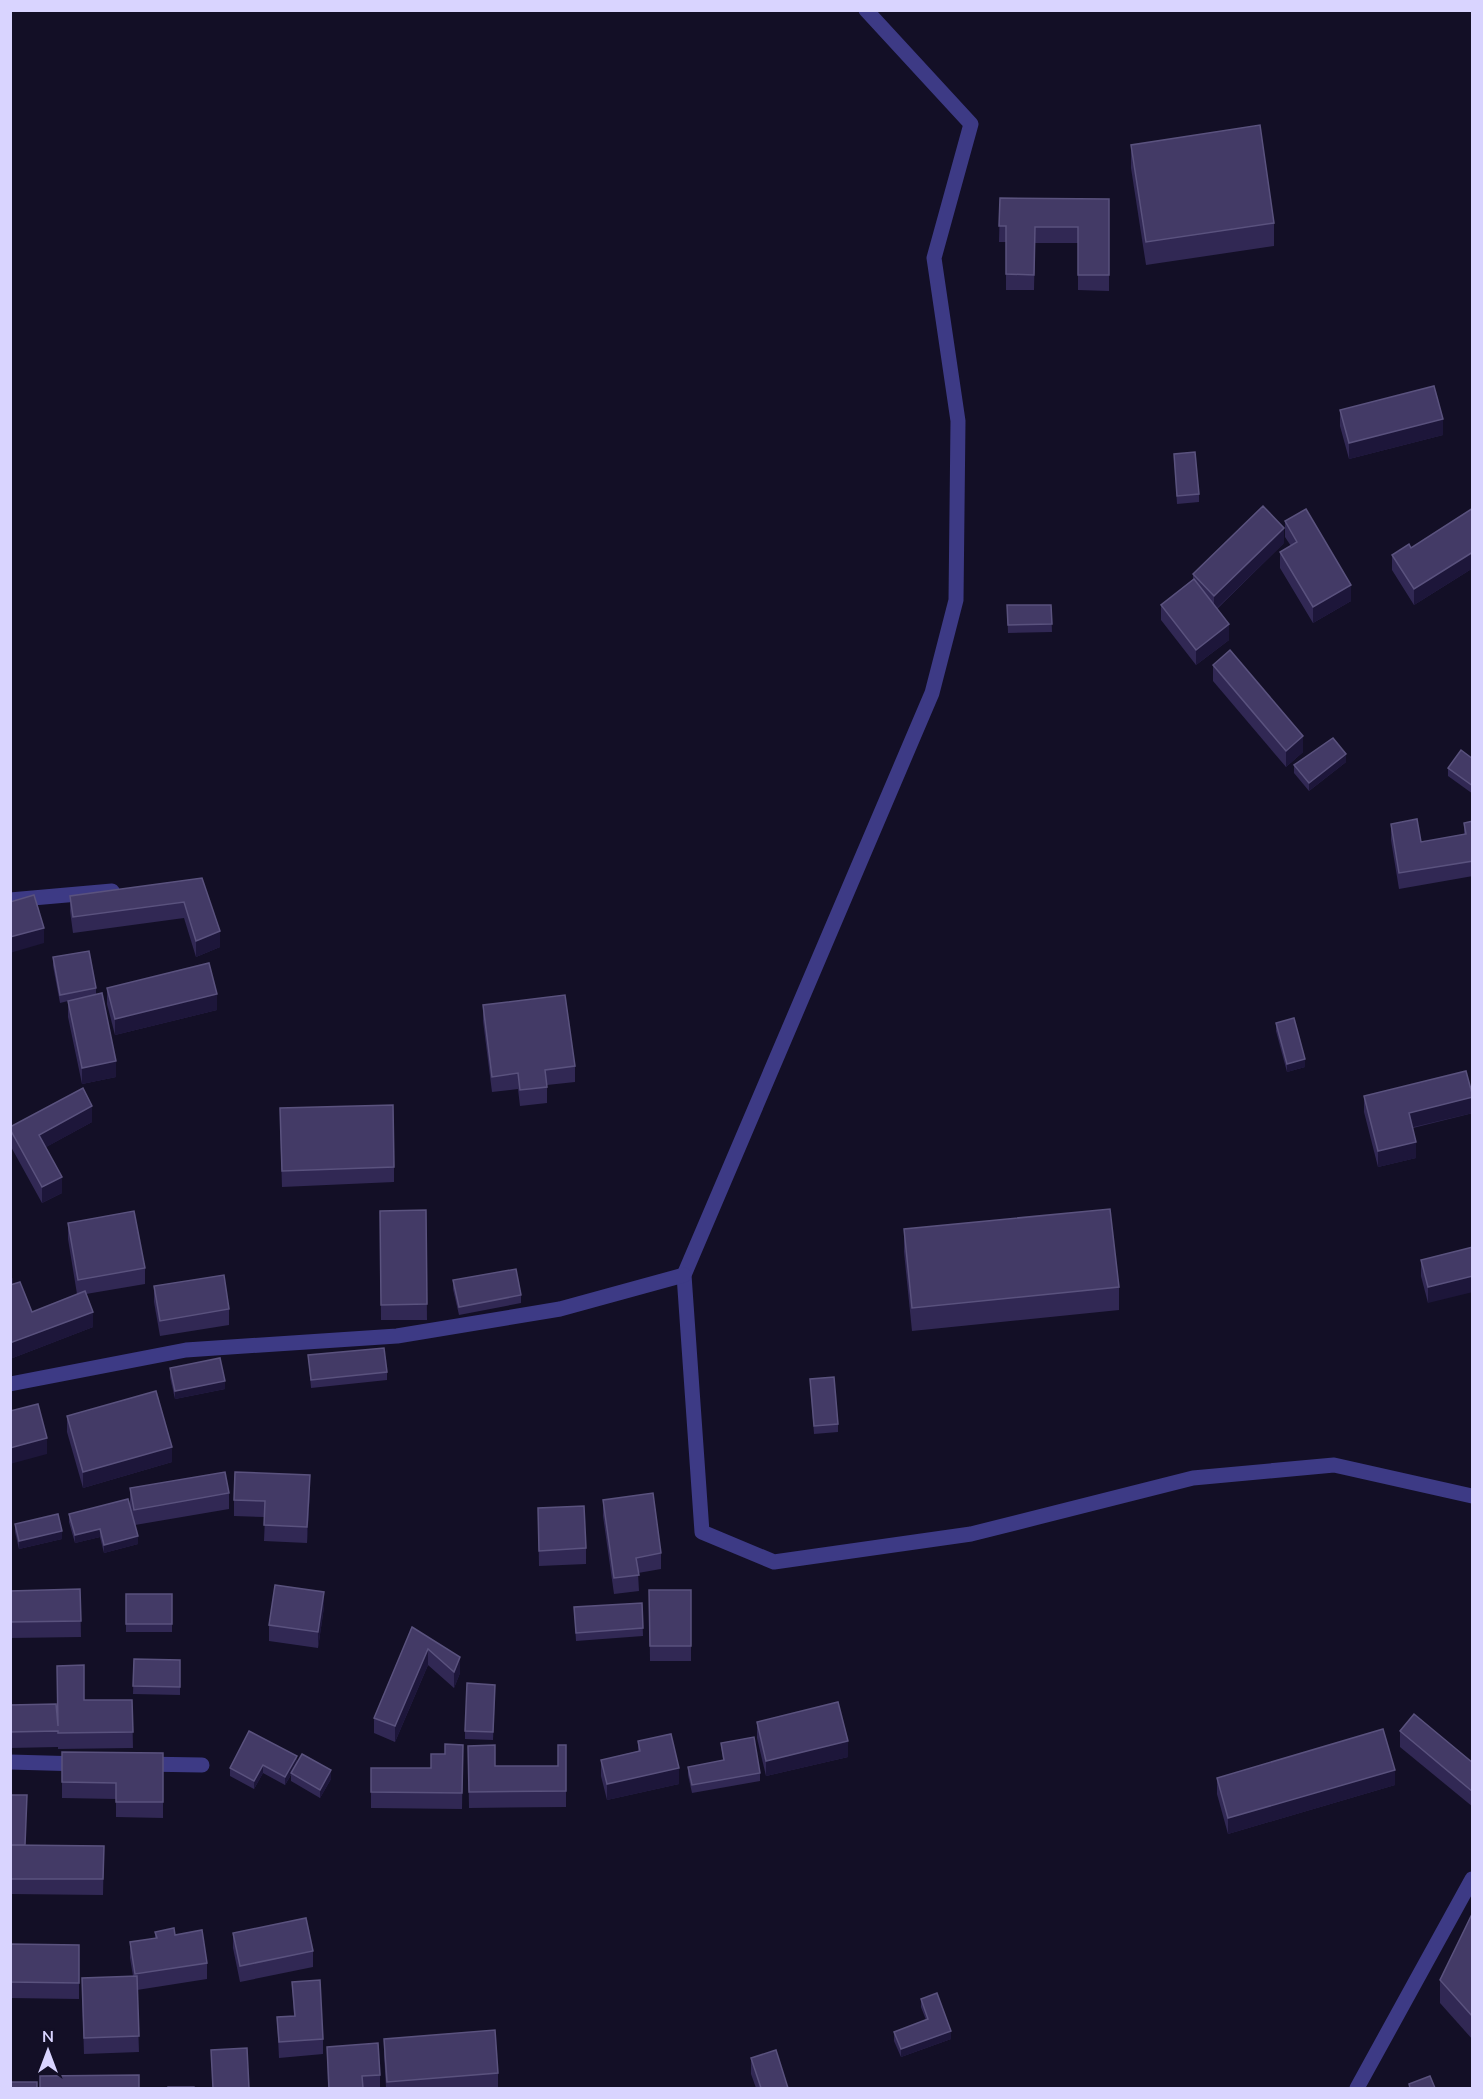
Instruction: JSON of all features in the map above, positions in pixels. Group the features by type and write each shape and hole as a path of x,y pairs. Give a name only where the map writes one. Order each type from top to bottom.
{"street":[{"path":"866,10 972,124 934,258 958,421 956,600 932,693 684,1275 702,1533 774,1562 972,1534 1193,1478 1334,1465 1473,1496"},
{"path":"10,900 128,890"},
{"path":"10,1384 186,1350 397,1336 560,1309 684,1275"},
{"path":"10,1762 94,1764"},
{"path":"130,1764 202,1765"},
{"path":"1358,2088 1473,1879"}],"building":[{"path":"1260,125 1274,223 1146,242 1131,145"},
{"path":"1000,198 1109,199 1109,275 1078,275 1078,227 1035,227 1034,275 1006,274 1006,226 999,226"},
{"path":"1434,386 1443,419 1349,443 1340,410"},
{"path":"1195,452 1199,494 1177,496 1174,454"},
{"path":"1263,506 1284,528 1214,596 1193,574"},
{"path":"1473,508 1473,552 1414,589 1392,555 1409,544 1411,548"},
{"path":"1306,509 1351,585 1313,607 1280,552 1297,542 1285,521"},
{"path":"1194,579 1229,624 1196,650 1161,605"},
{"path":"1007,605 1051,605 1052,624 1008,625"},
{"path":"1230,650 1303,736 1286,751 1213,665"},
{"path":"1333,738 1346,754 1309,783 1294,765"},
{"path":"1461,750 1473,759 1473,786 1448,768"},
{"path":"1417,819 1421,842 1466,834 1464,823 1473,821 1473,861 1399,873 1391,824"},
{"path":"202,878 220,931 196,941 184,902 73,917 70,896"},
{"path":"34,895 44,928 10,937 10,902"},
{"path":"89,951 96,988 60,995 53,957"},
{"path":"209,963 217,994 115,1019 107,988"},
{"path":"102,993 116,1061 82,1068 68,1001"},
{"path":"565,995 575,1066 545,1070 547,1087 520,1090 518,1073 492,1077 483,1005"},
{"path":"1294,1018 1305,1059 1287,1064 1276,1023"},
{"path":"1466,1071 1473,1097 1409,1113 1416,1142 1378,1151 1364,1096"},
{"path":"83,1088 92,1106 39,1135 62,1177 42,1187 10,1127"},
{"path":"393,1105 394,1167 282,1171 280,1108"},
{"path":"1110,1209 1119,1287 912,1308 904,1229"},
{"path":"426,1210 427,1304 381,1305 380,1211"},
{"path":"134,1211 145,1268 78,1280 68,1223"},
{"path":"1473,1247 1473,1276 1428,1287 1421,1260"},
{"path":"516,1269 521,1295 459,1307 453,1280"},
{"path":"224,1275 229,1309 160,1321 154,1286"},
{"path":"20,1282 32,1312 85,1291 93,1312 10,1343 10,1285"},
{"path":"384,1348 387,1372 311,1380 308,1355"},
{"path":"220,1358 225,1381 175,1391 170,1368"},
{"path":"834,1377 838,1424 814,1426 810,1379"},
{"path":"156,1391 172,1447 83,1472 67,1416"},
{"path":"38,1404 47,1438 10,1448 10,1411"},
{"path":"225,1472 229,1493 134,1510 130,1488"},
{"path":"235,1472 310,1475 307,1527 264,1525 265,1501 234,1500"},
{"path":"653,1493 661,1553 636,1558 639,1575 614,1578 603,1500"},
{"path":"128,1499 138,1536 104,1545 100,1529 75,1535 69,1514"},
{"path":"584,1506 586,1548 539,1551 538,1508"},
{"path":"58,1514 62,1531 19,1541 15,1524"},
{"path":"275,1585 324,1592 318,1632 269,1625"},
{"path":"80,1589 81,1621 10,1622 10,1591"},
{"path":"649,1590 691,1590 691,1646 650,1646"},
{"path":"126,1594 172,1594 172,1624 126,1624"},
{"path":"642,1603 643,1628 576,1633 574,1607"},
{"path":"412,1627 460,1657 454,1672 428,1649 395,1726 374,1718"},
{"path":"134,1659 180,1660 180,1687 133,1686"},
{"path":"84,1665 84,1700 132,1700 133,1732 10,1732 10,1705 56,1704 58,1726 57,1666"},
{"path":"467,1683 495,1685 493,1732 465,1731"},
{"path":"838,1702 848,1741 766,1761 757,1722"},
{"path":"1414,1714 1473,1763 1473,1792 1400,1731"},
{"path":"1383,1729 1395,1770 1228,1818 1217,1778"},
{"path":"249,1731 297,1756 285,1777 263,1765 254,1781 230,1768"},
{"path":"671,1734 679,1768 607,1784 601,1760 640,1751 638,1741"},
{"path":"754,1737 760,1773 692,1785 688,1767 724,1760 721,1743"},
{"path":"445,1744 463,1745 462,1793 371,1792 371,1768 431,1768 431,1754 445,1754"},
{"path":"495,1745 495,1766 558,1766 558,1745 566,1745 566,1791 469,1792 468,1746"},
{"path":"62,1752 163,1753 163,1802 116,1802 116,1783 62,1782"},
{"path":"302,1754 331,1770 320,1790 291,1773"},
{"path":"10,1795 27,1795 25,1845 10,1845"},
{"path":"10,1845 104,1846 103,1879 10,1879"},
{"path":"1473,1912 1473,2017 1440,1980"},
{"path":"306,1918 313,1951 240,1966 233,1933"},
{"path":"174,1928 175,1935 202,1930 207,1963 135,1974 130,1942 157,1938 155,1932"},
{"path":"10,1944 79,1945 79,1983 10,1982"},
{"path":"137,1976 139,2036 84,2038 82,1978"},
{"path":"320,1980 323,2039 279,2042 277,2017 295,2016 292,1982"},
{"path":"937,1993 951,2031 901,2049 894,2032 928,2019 921,1999"},
{"path":"495,2030 498,2073 387,2082 384,2039"},
{"path":"378,2043 380,2075 362,2076 363,2088 329,2088 327,2047"},
{"path":"247,2048 249,2088 213,2088 211,2050"},
{"path":"776,2050 788,2088 761,2088 751,2058"},
{"path":"139,2075 139,2088 40,2088 40,2076"},
{"path":"1430,2076 1435,2088 1410,2088 1409,2084"},
{"path":"10,2082 37,2082 37,2088 10,2088"},
{"path":"194,2087 194,2088 168,2088"}]}
